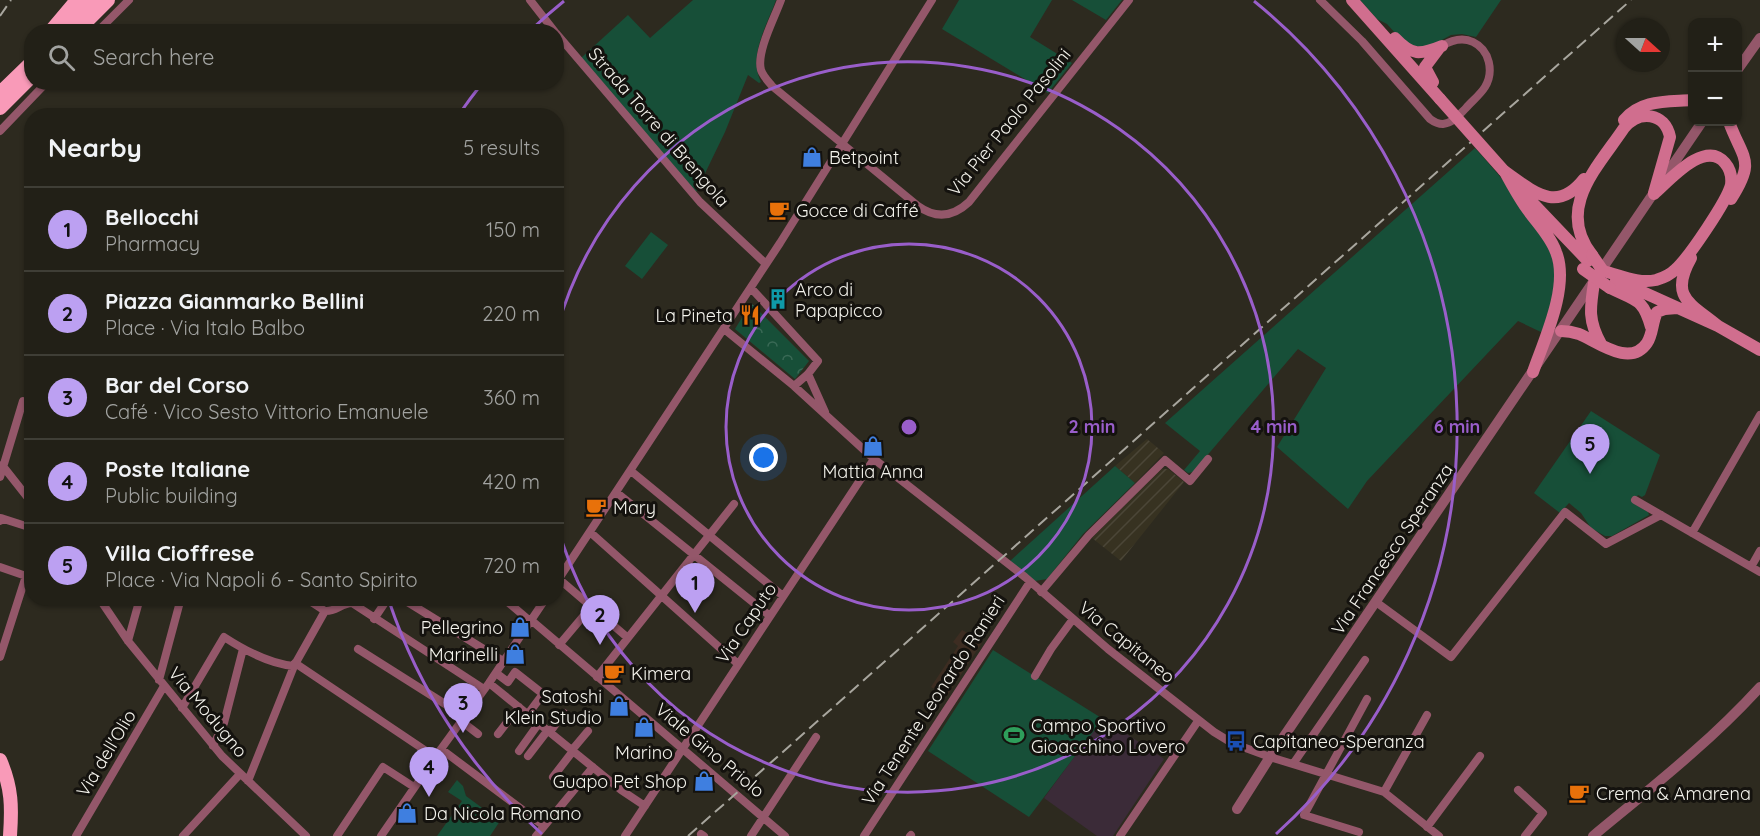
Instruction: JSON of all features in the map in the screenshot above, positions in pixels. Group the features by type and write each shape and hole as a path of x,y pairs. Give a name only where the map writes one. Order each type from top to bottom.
{"highway":[{"path":"56,24 76,0"},
{"path":"70,24 94,0"},
{"path":"84,24 108,0"},
{"path":"0,93 24,71"},
{"path":"0,108 24,74"},
{"path":"0,760 8,778 12,801 10,836"}],"main road":[{"path":"1352,0 1588,262 1615,281 1718,326 1760,350"},
{"path":"1372,22 1386,28 1411,52 1421,53 1442,46"},
{"path":"1438,97 1425,67 1442,46"},
{"path":"1504,171 1545,197 1565,196 1577,188 1624,120 1636,108 1654,103 1688,100"},
{"path":"1652,328 1644,307 1603,271 1588,262 1578,227 1577,213 1579,199 1587,184 1624,128 1635,118 1649,115 1660,119 1670,137 1654,194"},
{"path":"1718,326 1686,298 1681,285 1690,260 1745,174 1745,161 1731,126"},
{"path":"1615,281 1646,281 1664,277 1676,269 1723,201 1730,188 1731,175 1728,166 1722,160 1713,156 1702,156 1689,163 1654,194"},
{"path":"1504,171 1551,242 1560,268 1556,304 1533,372"},
{"path":"1594,283 1591,322 1601,345"},
{"path":"1561,331 1578,334 1616,352 1634,352 1646,344 1657,312 1678,308"}],"street":[{"path":"105,24 129,0"},
{"name":"Strada Torre di Brengola","path":"530,0 550,24"},
{"name":"Via Pier Paolo Pasolini","path":"781,0 761,53 761,71 772,86 923,210 942,216 952,214 969,202 1130,0"},
{"path":"564,572 751,288 932,0"},
{"path":"1320,0 1362,41 1430,119 1437,124 1445,124 1453,120 1481,93 1490,75 1486,54 1479,46 1463,39 1442,46"},
{"path":"1742,62 1760,38"},
{"name":"Strada Torre di Brengola","path":"564,41 700,202 766,264"},
{"path":"0,131 39,90"},
{"name":"Via Francesco Speranza","path":"1237,809 1270,757 1699,126"},
{"path":"751,288 818,361 794,386"},
{"name":"Via Capitaneo","path":"724,329 794,386 874,459 1030,582 1198,721 1232,743 1384,792 1439,836"},
{"path":"808,374 826,415"},
{"path":"23,401 1,471 24,495"},
{"path":"1692,533 1760,415"},
{"name":"Via Caputo","path":"625,836 874,459"},
{"path":"1041,592 1089,535 1165,460 1190,481 1208,459"},
{"path":"631,471 783,596"},
{"path":"616,492 770,616"},
{"path":"1635,500 1760,572"},
{"path":"597,677 734,504"},
{"path":"1376,602 1451,657 1565,512 1606,544 1660,515"},
{"path":"0,521 1,518 24,525"},
{"path":"590,532 738,664"},
{"path":"1751,567 1760,551"},
{"path":"0,567 24,575"},
{"path":"0,657 24,582"},
{"name":"Via Tenente Leonardo Ranieri","path":"864,836 1030,582"},
{"path":"564,586 628,638"},
{"name":"Via Modugno","path":"104,606 128,641 213,746 306,836"},
{"path":"128,641 138,606"},
{"name":"Via dell'Olio","path":"76,836 162,683 179,606"},
{"path":"318,606 331,612 342,606"},
{"path":"356,606 519,707 645,806"},
{"path":"374,619 383,606"},
{"path":"414,606 503,661"},
{"name":"Viale Gino Priolo","path":"513,606 785,836"},
{"path":"381,836 541,606"},
{"path":"559,645 591,607"},
{"path":"248,781 294,664 325,611"},
{"path":"1035,676 1073,619"},
{"path":"182,708 224,637 243,649 285,665 294,664 435,757"},
{"path":"213,746 224,723 243,649"},
{"path":"358,649 463,719 478,734"},
{"path":"1293,764 1365,660"},
{"path":"496,673 508,682 515,672 543,694 528,714"},
{"path":"1593,836 1690,756 1734,716 1760,687"},
{"path":"1359,832 1304,815 1367,699"},
{"path":"498,734 519,707"},
{"path":"528,756 564,713"},
{"path":"1384,792 1427,715"},
{"path":"1120,836 1198,721"},
{"path":"519,751 539,723"},
{"path":"553,777 588,731"},
{"path":"751,836 816,737"},
{"path":"441,749 544,826"},
{"path":"1427,826 1480,756"},
{"path":"337,836 384,767 414,788"},
{"path":"536,836 593,767"},
{"path":"183,836 240,774"},
{"path":"1518,790 1543,813 1525,836"}],"shaded area":[{"path":"1147,439 1164,453 1135,483 1115,466"},
{"path":"1162,469 1168,469 1184,482 1121,561 1092,538"},
{"path":"962,630 983,641 947,696 931,687 958,646 953,642"},
{"path":"1103,718 1164,759 1113,836 1097,836 1044,798"}],"green space":[{"path":"693,0 776,0 758,51 757,62 761,82 759,83 748,75 725,132 696,192 581,58 628,15 650,38"},
{"path":"959,0 1052,0 1030,37 1072,63 1048,93 942,29"},
{"path":"1072,0 1122,0 1106,20"},
{"path":"1360,0 1501,0 1476,37 1462,34 1451,35 1427,48 1405,44"},
{"path":"1475,148 1526,210 1549,246 1557,279 1543,333 1518,321 1367,481 1348,509 1277,447 1326,368 1298,349 1193,472 1188,473 1184,470 1200,451 1165,423"},
{"path":"651,232 668,245 642,279 625,266"},
{"path":"751,303 809,361 795,379 735,329"},
{"path":"1591,411 1660,455 1645,495 1642,497 1638,495 1633,503 1649,515 1612,536 1605,536 1591,528 1581,513 1569,503 1560,513 1534,493"},
{"path":"1115,466 1135,483 1083,534 1047,579 1035,581 1010,561"},
{"name":"Campo Sportivo Gioacchino Lovero","path":"993,650 1103,719 1029,817 928,751"},
{"path":"457,780 463,786 466,796 500,821 490,836 437,836 462,801 448,792"}],"railway":[{"path":"0,16 11,0"},
{"path":"688,836 1631,0"}],"place":[{"name":"Betpoint","path":"812,157"},
{"name":"Gocce di Caffé","path":"779,210"},
{"name":"Arco di Papapicco","path":"778,299"},
{"name":"La Pineta","path":"750,315"},
{"name":"Mattia Anna","path":"873,446"},
{"name":"Villa Cioffrese","path":"1590,474"},
{"name":"Mary","path":"596,507"},
{"name":"Bellocchi","path":"695,613"},
{"name":"Pellegrino","path":"520,627"},
{"name":"Piazza Gianmarko Bellini","path":"600,645"},
{"name":"Marinelli","path":"515,654"},
{"name":"Kimera","path":"614,673"},
{"name":"Satoshi Klein Studio","path":"619,706"},
{"name":"Marino","path":"644,727"},
{"name":"Bar del Corso","path":"463,733"},
{"name":"Campo Sportivo Gioacchino Lovero","path":"1014,735"},
{"name":"Capitaneo-Speranza","path":"1236,741"},
{"name":"Guapo Pet Shop","path":"704,781"},
{"name":"Crema & Amarena","path":"1579,793"},
{"name":"Poste Italiane","path":"429,797"},
{"name":"Da Nicola Romano","path":"407,813"}]}
